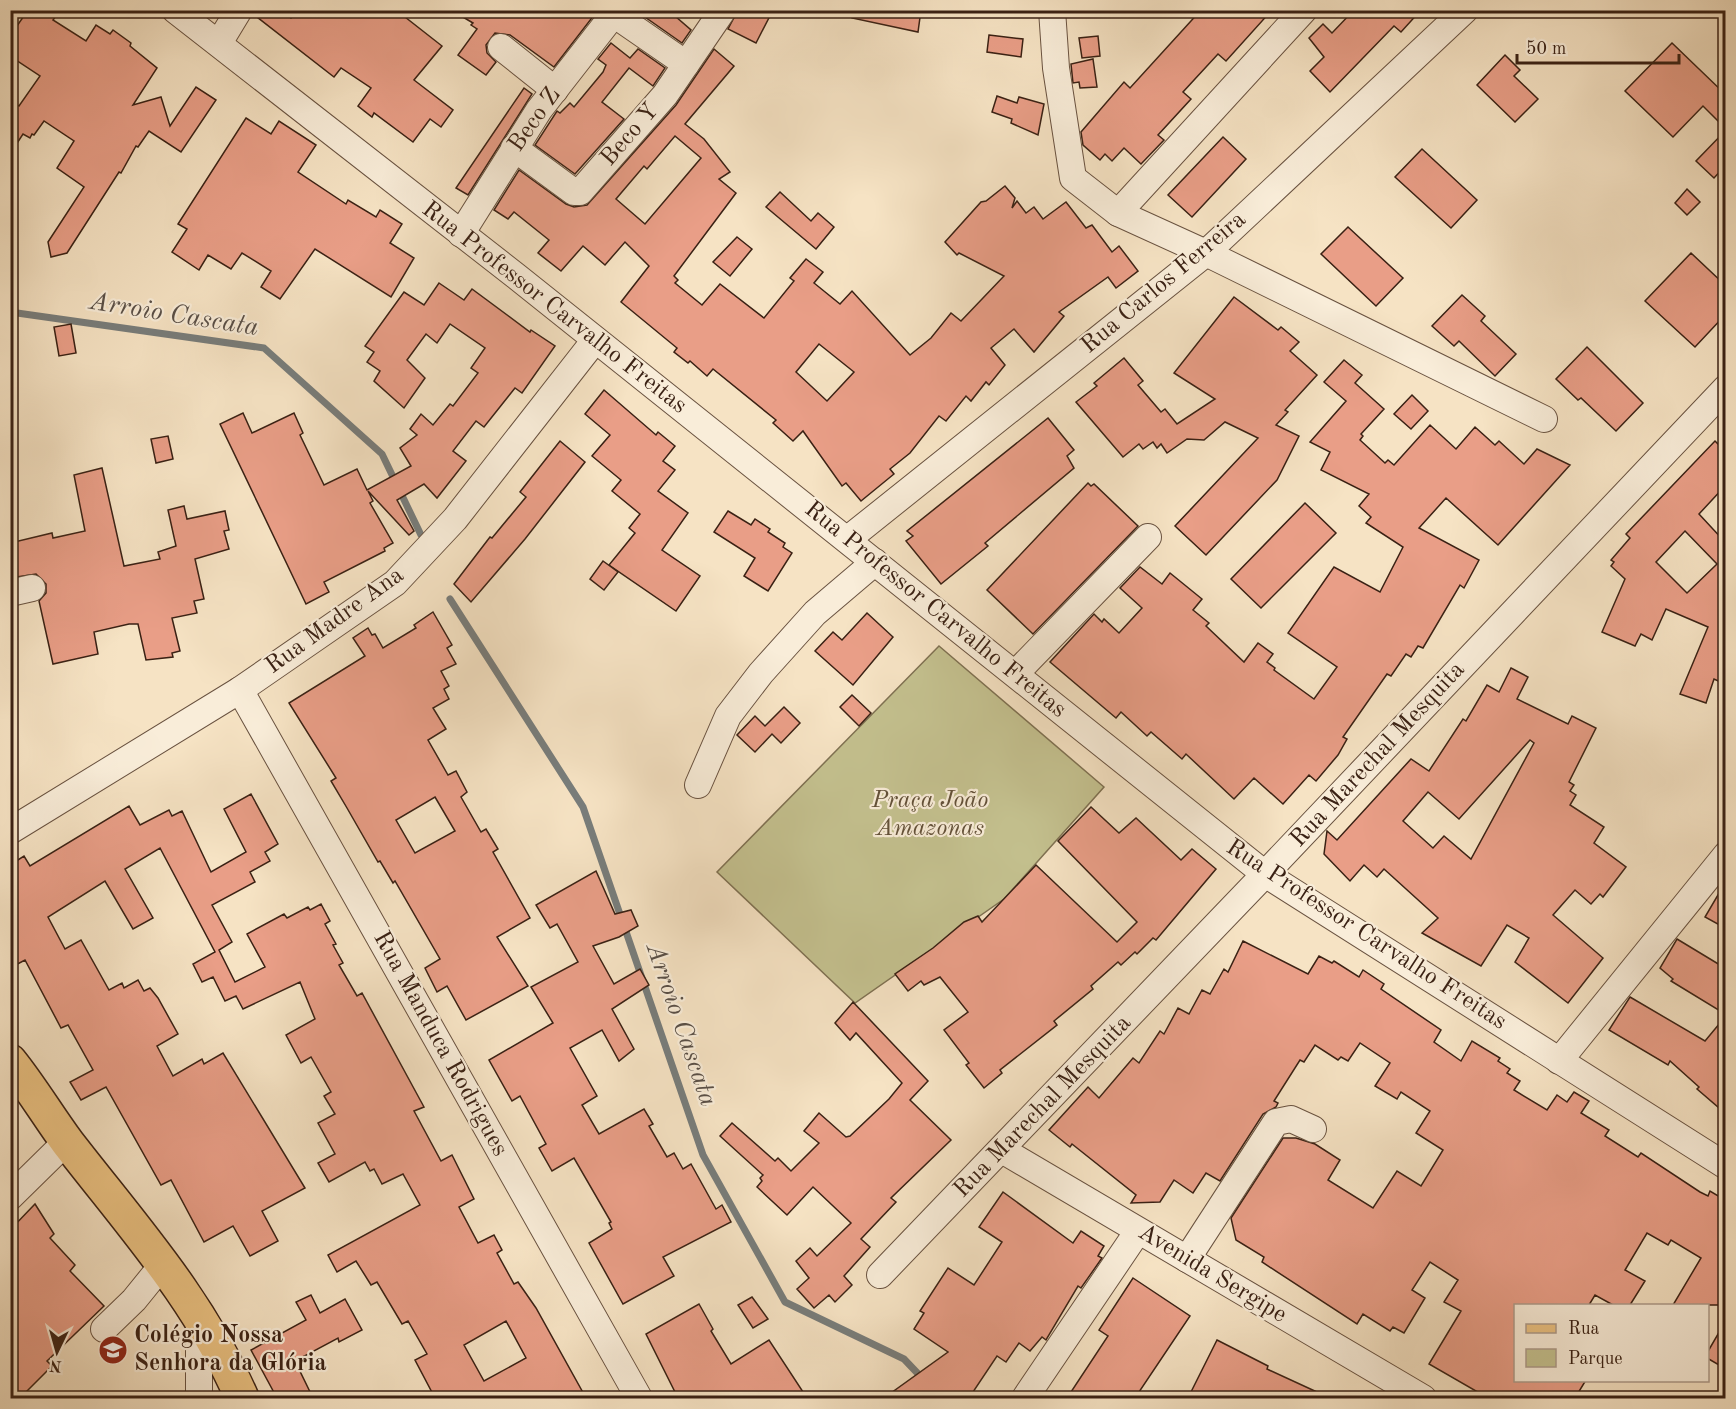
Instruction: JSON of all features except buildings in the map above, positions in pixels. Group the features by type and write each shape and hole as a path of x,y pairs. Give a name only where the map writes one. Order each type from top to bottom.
{"main road":[{"path":"10,1061 67,1141 164,1263 199,1314 242,1398"}],"street":[{"name":"Rua Professor Carvalho Freitas","path":"175,10 848,539 1265,874 1725,1166"},
{"path":"219,43 239,10"},
{"name":"Beco Y","path":"514,148 574,192 580,192 665,94 723,10"},
{"path":"1052,10 1056,68 1073,178 1118,213 1206,253 1544,419"},
{"path":"1118,213 1304,10"},
{"name":"Rua Carlos Ferreira","path":"848,539 1206,253 1466,10"},
{"path":"616,13 686,64"},
{"name":"Beco Z","path":"461,234 514,148 555,90 616,13"},
{"path":"501,47 555,90"},
{"name":"Rua Madre Ana","path":"10,831 240,690 394,583 455,519 595,339"},
{"name":"Rua Marechal Mesquita","path":"880,1275 1265,874 1725,388"},
{"path":"1016,674 1148,537"},
{"path":"698,785 728,716 761,673 814,613 875,562"},
{"name":"Rua Manduca Rodrigues","path":"240,690 639,1398"},
{"path":"1559,1061 1725,855"},
{"path":"1187,1259 1276,1122 1291,1119 1313,1129"},
{"path":"10,1197 67,1141"},
{"name":"Avenida Sergipe","path":"1002,1150 1423,1398"},
{"path":"1025,1398 1138,1231"},
{"path":"104,1329 134,1300 164,1263"},
{"path":"199,1314 200,1398"}],"green space":[{"name":"Praça João Amazonas","path":"939,646 1104,787 1004,899 855,1003 717,872"}],"waterway":[{"name":"Arroio Cascata","path":"10,312 264,348 382,454 421,535"},
{"name":"Arroio Cascata","path":"450,599 583,807 703,1155 785,1302 904,1359 923,1379"}],"place":[{"name":"Colégio Nossa Senhora da Glória","path":"113,1350"}]}
